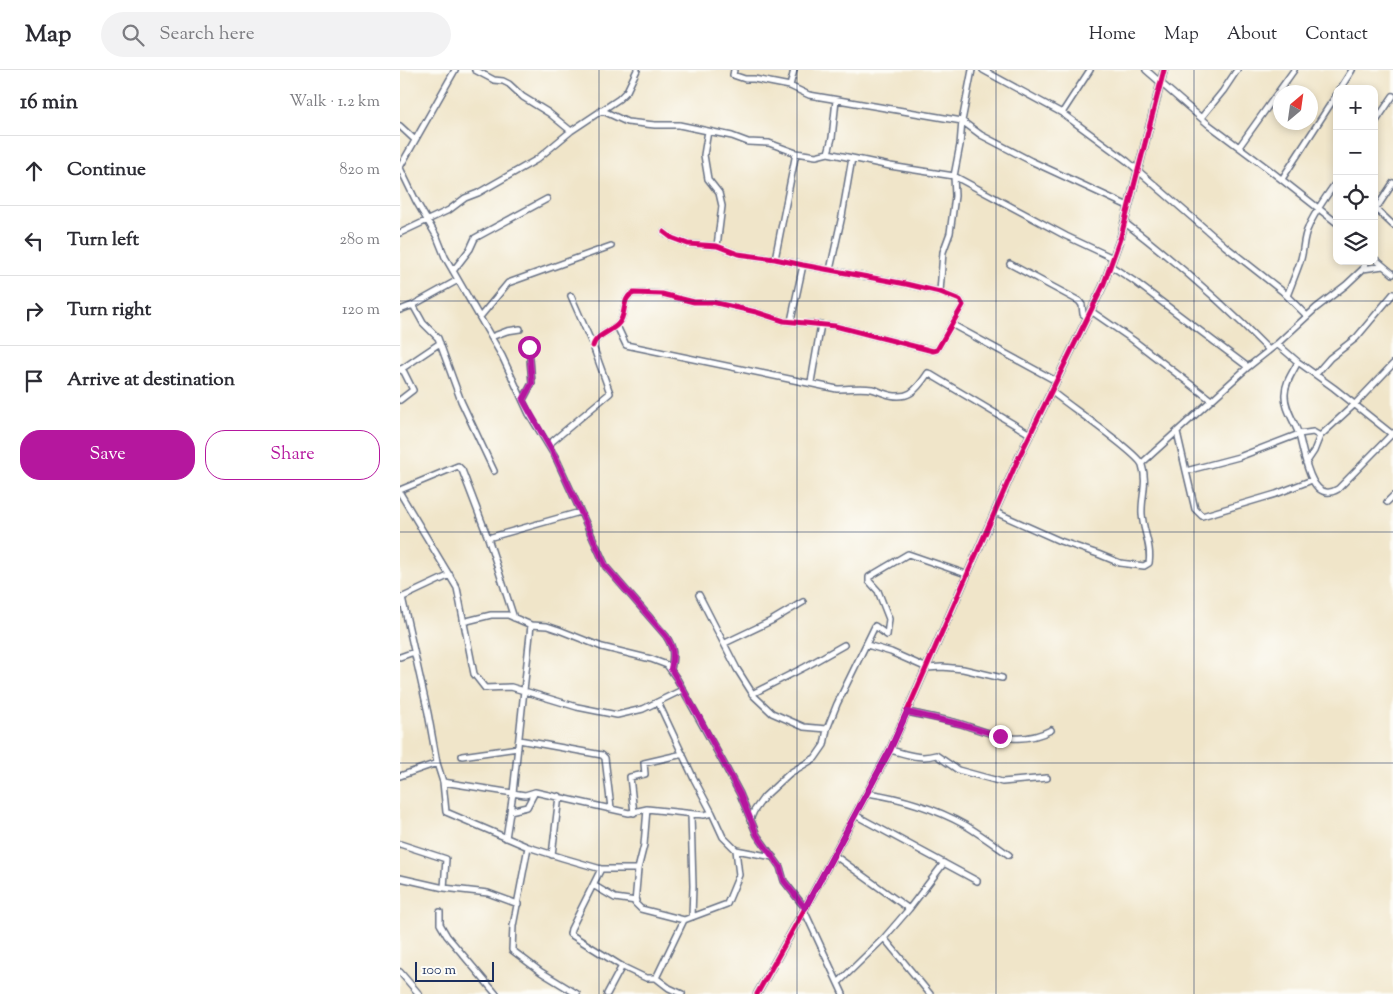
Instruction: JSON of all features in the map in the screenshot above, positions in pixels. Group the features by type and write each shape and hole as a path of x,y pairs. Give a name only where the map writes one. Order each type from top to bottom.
{"street":[{"path":"454,70 400,167 426,221 432,228 440,248 480,317 523,400 556,458 606,567 671,643 674,654 671,669"},
{"path":"475,70 494,80 509,84 571,130"},
{"path":"400,233 449,210 465,198 478,193 536,160 571,130 619,99 626,91 637,70"},
{"path":"734,70 733,74 745,79 790,86 809,95 962,121 970,128 994,141 1128,206"},
{"path":"790,86 794,70"},
{"path":"940,292 943,252 950,233 955,196 954,176 972,70"},
{"path":"983,70 1062,114 1138,170 1308,316"},
{"path":"1062,114 1090,70"},
{"path":"1146,70 1201,118 1333,220"},
{"path":"757,994 890,750 966,574 1050,391 1089,315 1111,266 1164,70"},
{"path":"1201,118 1237,70"},
{"path":"1239,147 1294,70"},
{"path":"1343,85 1352,70"},
{"path":"1378,118 1393,96"},
{"path":"828,153 832,138 836,100"},
{"path":"1282,179 1333,100"},
{"path":"601,110 627,122 679,125 732,136 748,142 769,143 796,153 816,156 828,153 890,166 954,176 1066,236 1113,258"},
{"path":"400,126 415,140"},
{"path":"708,131 704,155 708,179 719,192 722,206 717,246"},
{"path":"776,259 796,153"},
{"path":"830,270 852,158"},
{"path":"1378,206 1393,183"},
{"path":"1287,296 1300,262 1304,238 1318,208 1333,187"},
{"path":"453,271 470,249 475,238 547,199"},
{"path":"1378,213 1393,225"},
{"path":"1124,222 1163,252 1220,301 1269,350"},
{"path":"593,346 596,340 617,326 623,317 626,299 630,294 634,293 653,293 694,302 712,302 762,313 784,321 821,324 859,331 932,351 937,350 963,305 962,302 940,292 776,259 738,254 717,246 688,244 672,238 664,232"},
{"path":"480,317 508,283 611,246"},
{"path":"1378,262 1392,271"},
{"path":"1010,264 1079,302 1082,305 1083,314 1089,315 1140,344 1211,400"},
{"path":"791,321 802,265"},
{"path":"1142,463 1248,367 1346,285 1364,265"},
{"path":"1111,266 1134,281 1248,367"},
{"path":"1362,269 1383,266"},
{"path":"400,310 413,305 458,280"},
{"path":"1316,374 1330,358 1356,338 1393,294"},
{"path":"548,445 610,393 593,346 570,296"},
{"path":"413,305 423,322 440,342 461,401 494,471"},
{"path":"811,382 821,324"},
{"path":"953,324 1056,381"},
{"path":"617,326 626,345 811,382 837,389 876,390 894,396 913,393 928,373 1030,434"},
{"path":"491,337 507,331 520,329"},
{"path":"400,400 413,390 404,372 400,369 440,342"},
{"path":"523,400 532,383 529,347 532,344"},
{"path":"1277,344 1393,434 1338,489 1332,492 1323,491 1312,480 1299,434 1287,406 1286,386 1298,362"},
{"path":"1306,463 1314,451 1320,436 1355,404 1393,364"},
{"path":"995,512 1060,542 1120,563 1144,566 1149,563 1150,556 1142,513 1145,482 1142,463 1050,391"},
{"path":"1177,432 1195,509 1202,516 1276,494 1312,480"},
{"path":"1186,471 1239,457 1299,434 1313,432 1320,436"},
{"path":"514,618 488,538 462,470 458,466 400,492 457,588 474,674 485,688 511,687 577,706 617,715 643,709 682,690"},
{"path":"1387,502 1393,496"},
{"path":"488,538 580,512"},
{"path":"750,820 764,797 790,773 815,758 824,745 827,729 875,626 887,635 889,619 878,591 869,581 869,576 908,554 966,574"},
{"path":"450,575 401,598 437,763 443,782 446,812 528,847 552,855 601,869 638,869"},
{"path":"699,594 737,669 752,694 772,713 804,727 827,729"},
{"path":"725,643 771,621 804,602"},
{"path":"463,622 500,614 531,625 547,626 602,646 662,662 671,669 740,794 757,835 780,867 784,881 805,909 843,994"},
{"path":"506,838 513,793 531,625"},
{"path":"867,644 910,659 927,668 963,669 1002,678"},
{"path":"752,694 844,645"},
{"path":"400,657 414,652"},
{"path":"658,702 723,837 736,850 774,857"},
{"path":"907,712 960,724 1000,736 1015,738 1034,738 1051,730"},
{"path":"519,740 602,755 605,758 611,808"},
{"path":"462,756 518,748"},
{"path":"890,750 920,758 936,755 958,770 1002,782 1047,778"},
{"path":"634,813 630,777 645,774 644,764 683,754"},
{"path":"400,776 437,763"},
{"path":"443,782 524,795 535,792 634,813 647,809 704,815 712,813"},
{"path":"510,811 527,807 535,792"},
{"path":"867,793 899,798 940,813 966,826 1010,855"},
{"path":"552,855 559,796"},
{"path":"647,809 644,846 638,869 636,901 637,907 641,909 684,920 724,906 729,901 738,875 736,850"},
{"path":"691,814 692,917"},
{"path":"855,815 976,881"},
{"path":"400,844 446,859 444,888"},
{"path":"528,847 514,926 512,950 541,972 577,994"},
{"path":"834,855 909,909"},
{"path":"838,983 884,938 909,909 944,862"},
{"path":"601,869 571,928 570,934 622,966 646,978 656,978 682,994"},
{"path":"400,878 444,888 488,893 518,904"},
{"path":"593,885 615,898 636,901"},
{"path":"440,912 440,924 447,936 496,994"},
{"path":"656,978 684,920"},
{"path":"884,938 930,994"},
{"path":"607,994 622,966"},
{"path":"400,972 419,994"}],"cycle path":[{"path":"757,994 890,750 1019,457 1103,286 1121,236 1164,70"},
{"path":"593,346 597,339 619,323 627,298 634,293 662,294 694,302 712,302 756,312 784,321 835,326 933,351 937,350 963,305 960,300 940,292 775,259 738,254 717,246 688,244 672,238 664,232"}],"route":[{"path":"529,347 532,383 523,400 529,414 556,458 606,567 671,643 674,654 671,669 740,794 757,835 780,867 784,881 805,908 890,750 907,712 941,719 1000,736"}]}
